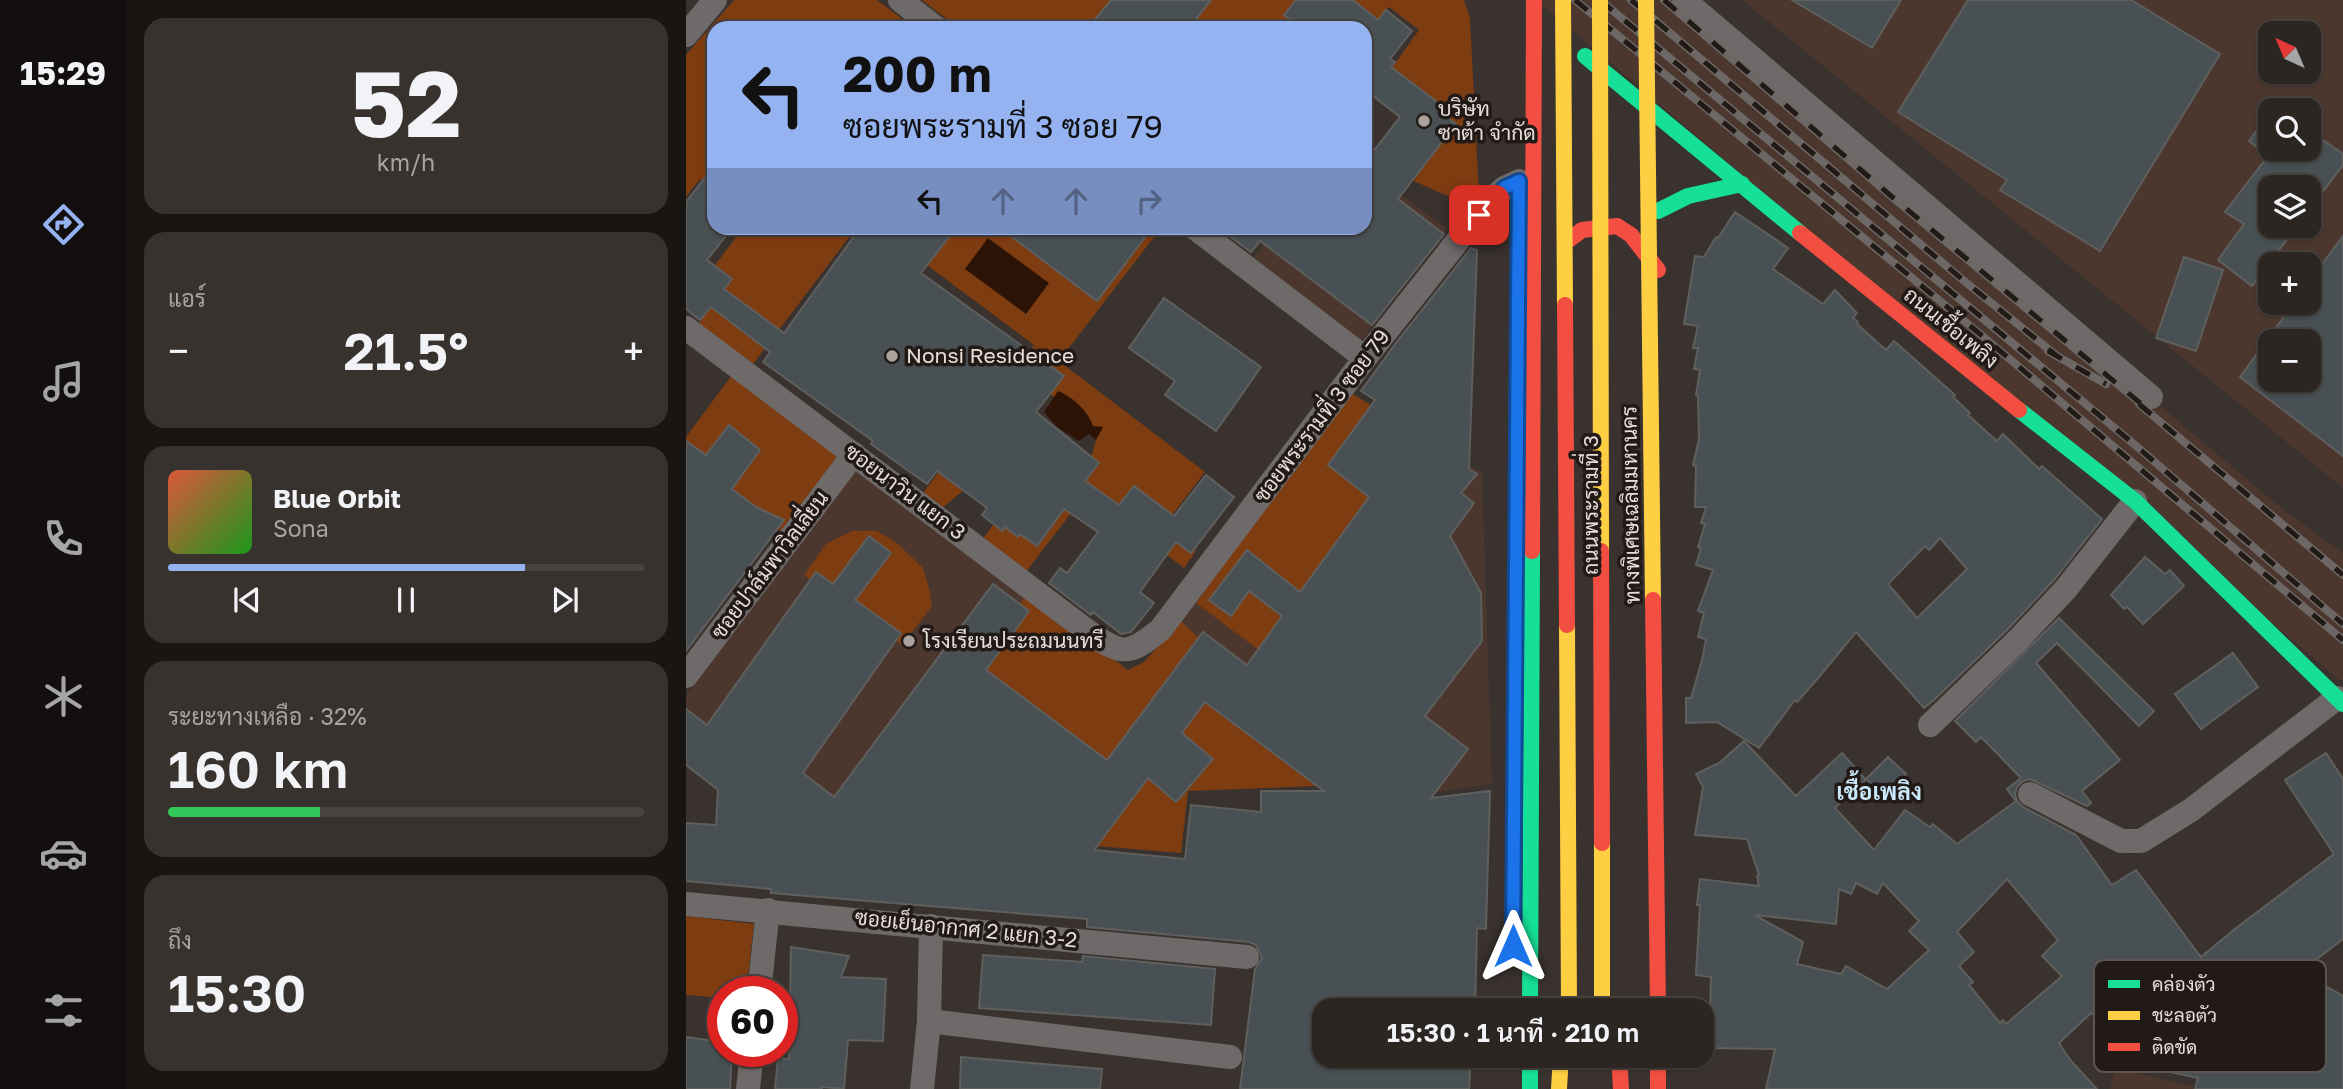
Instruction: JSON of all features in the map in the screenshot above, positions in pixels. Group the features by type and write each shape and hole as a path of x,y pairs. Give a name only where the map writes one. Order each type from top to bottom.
{"main road":[{"name":"ถนนพระรามที่ 3","path":"1563,0 1569,998"},
{"name":"ถนนพระรามที่ 3","path":"1563,998 1571,442 1569,0"},
{"name":"ถนนพระรามที่ 3","path":"1600,0 1602,998"},
{"name":"ถนนพระรามที่ 3","path":"1609,0 1616,998"},
{"name":"ทางพิเศษเฉลิมมหานคร","path":"1646,0 1659,998"},
{"path":"1517,301 1524,1"},
{"path":"1524,1 1530,998"},
{"name":"ถนนเชื้อเพลิง","path":"1524,1 1658,117 2134,501 2340,701"},
{"path":"1658,117 1664,874 1659,998"},
{"path":"1658,211 1688,196 1742,184"},
{"path":"1517,325 1544,260 1582,230 1618,226 1631,235 1658,270"},
{"path":"1514,984 1515,998"},
{"path":"1519,1068 1521,1089"},
{"path":"1530,1068 1530,1089"},
{"path":"1559,1089 1560,1068"},
{"path":"1569,1068 1569,1089"},
{"path":"1620,1068 1621,1089"},
{"path":"1656,1089 1657,1068"}],"street":[{"path":"686,35 715,0"},
{"path":"900,0 927,21"},
{"path":"1684,0 2151,397"},
{"name":"ซอยพระรามที่ 3 ซอย 79","path":"1127,650 1135,649 1161,629 1365,358 1492,199 1504,188 1519,181"},
{"path":"1204,235 1365,358"},
{"name":"ซอยนาวิน แยก 3","path":"686,328 1106,644 1127,650"},
{"name":"ซอยปาล์มพาวิลเลี่ยน","path":"686,676 854,454"},
{"path":"1930,725 2017,641 2065,590 2134,501"},
{"path":"2030,794 2121,841 2140,841 2191,810 2340,701"},
{"name":"ซอยเย็นอากาศ 2 แยก 3-2","path":"686,904 1247,957"},
{"path":"761,976 768,910"},
{"path":"922,1089 929,1021 932,926"},
{"path":"929,1021 1230,1057"},
{"path":"748,1089 750,1067"}],"shaded area":[{"path":"734,0 877,0 905,21 716,21"},
{"path":"922,0 1117,0 1102,21 949,21"},
{"path":"1206,0 1464,0 1470,18 1479,195 1470,206 1414,181 1446,124 1386,76 1419,30 1389,7 1372,27 1372,21 1190,21"},
{"path":"1536,0 1679,0 2285,511 2343,553 2343,683"},
{"path":"1742,0 2343,0 2343,488"},
{"path":"707,31 707,184 700,179 686,197 686,55"},
{"path":"1372,173 1447,229 1360,342 1253,259 1271,235 1372,235"},
{"path":"738,235 851,235 750,368 698,329 712,269"},
{"path":"903,235 1156,235 1059,361 1205,472 1163,527 1196,551 1184,568 1151,543 1092,486 1025,573 982,540 998,518 1090,462 1098,432 1036,383 1003,458 942,508 923,493 1034,345 897,243"},
{"path":"988,238 1049,283 1026,314 965,269"},
{"path":"732,375 839,454 781,531 746,507 686,451 686,437"},
{"path":"1058,391 1079,405 1093,426 1103,427 1096,440 1089,434 1079,441 1057,427 1044,412"},
{"name":"โรงเรียนประถมนนทรี","path":"1349,392 1482,472 1492,784 1417,795 1315,786 1188,791 1181,853 756,819 686,766 686,696 857,469 979,556 1128,670 1144,662 1196,603"},
{"path":"1349,392 1406,426 1386,483 1260,651 1196,603"},
{"path":"852,531 877,531 897,543 923,568 932,606 902,645 804,575 826,544"},
{"path":"1027,593 1128,670 1144,662 1181,621 1206,645 1211,695 1315,786 1188,791 1181,853 1073,844 912,736 1013,615"},
{"path":"686,916 754,924 748,976 707,976 707,997 686,995"},
{"path":"2114,1072 2132,1072 2205,1089 2110,1089"}],"building":[{"path":"1111,0 1211,0 1194,21 1094,21"},
{"path":"1296,0 1353,0 1378,20 1386,10 1412,31 1390,59 1395,62 1391,67 1441,105 1437,110 1456,124 1398,199 1444,234 1372,325 1260,241 1251,252 1228,235 1372,235 1372,153 1400,117 1372,95 1372,21 1292,21 1284,15"},
{"path":"1792,0 1901,0 1872,48"},
{"path":"1968,0 2131,0 2220,54 2100,251 2000,190 2007,180 1898,112"},
{"path":"2258,129 2258,148 2249,141"},
{"path":"2321,139 2343,154 2343,165 2321,194 2321,175 2258,175 2258,238 2288,238 2278,252 2258,252 2258,278 2252,286 2218,260 2244,224 2225,212 2264,161 2321,161"},
{"path":"707,175 707,235 727,235 707,260 732,279 724,289 784,333 855,235 951,235 921,273 1064,376 1036,412 1099,463 1085,481 1119,505 1134,486 1174,516 1206,475 1234,497 1191,553 1176,542 1140,592 1154,603 1131,632 1121,634 1049,583 1060,568 1067,573 1098,532 1064,509 1037,546 1005,527 1003,531 982,515 987,508 937,471 927,484 871,444 873,441 763,362 770,352 711,307 700,320 686,309 686,202"},
{"path":"1735,212 1788,248 1773,269 1823,304 1835,290 1857,313 1853,318 1857,324 1886,350 1894,341 1955,395 1953,397 1970,413 1968,415 1997,441 2003,434 2039,469 2042,466 2102,519 2054,580 2006,631 1924,708 1856,632 1797,702 1795,700 1759,748 1717,722 1686,723 1686,698 1691,698 1706,639 1698,637 1704,613 1698,611 1713,570 1696,565 1705,524 1701,523 1706,507 1695,507 1696,466 1693,465 1699,439 1696,395 1700,370 1694,369 1698,348 1693,348 1698,326 1684,324 1695,256 1704,257 1716,237 1718,238","holes":["1940,538 1967,569 1917,618 1888,584 1925,546 1929,550"]},
{"path":"1009,235 1147,235 1097,301"},
{"path":"2343,236 2343,456 2260,392 2321,392 2321,329 2275,329 2285,315 2321,315 2321,266"},
{"path":"1471,248 1477,250 1469,469 1477,474 1461,493 1474,503 1450,536 1481,593 1482,641 1425,716 1468,749 1431,798 1490,791 1486,929 1477,928 1475,998 1312,998 1312,1068 1470,1068 1469,1089 1240,1089 1255,969 1262,958 1256,945 1249,942 1087,927 1087,919 771,893 771,889 686,881 686,823 716,825 718,790 686,765 686,709 707,725 816,572 833,584 869,536 891,553 855,600 901,633 803,773 834,797 993,584 1029,611 986,670 1107,760 1203,632 1247,665 1282,616 1249,591 1231,616 1209,600 1247,550 1300,592 1369,497 1328,465 1375,400 1361,391","holes":["1205,702 1324,791 1261,791 1261,812 1191,805 1185,859 1094,850 1148,778 1176,802 1213,759 1182,733"]},
{"path":"2184,257 2223,270 2196,351 2156,338"},
{"path":"1164,298 1261,367 1216,431 1165,395 1175,381 1129,348"},
{"path":"2258,352 2258,391 2240,377"},
{"path":"729,425 760,450 732,489 756,507 784,520 686,651 686,441 706,455"},
{"path":"2145,557 2165,574 2170,570 2184,586 2143,624 2111,595"},
{"path":"2059,618 2154,711 2139,726 2057,643 2036,663 2120,760 2082,791 2091,803 2087,806 2030,779 2017,787 2017,801 2023,807 2076,835 2112,885 2136,870 2201,957 2334,854 2285,780 2326,753 2343,779 2343,939 2316,960 2094,960 2094,1015 2091,1013 2059,1043 2071,1061 2097,1089 1766,1089 1775,1049 1714,1048 1714,998 1710,998 1711,977 1696,975 1700,879 1759,886 1759,875 1747,839 1695,835 1703,787 1696,774 1719,763 1744,741 1796,796 1842,753 1866,780 1835,808 1874,850 1905,810 1930,827 1933,824 1957,844 2016,801 2007,789 2021,778 1981,737 1976,742 1955,721","holes":["2007,879 2058,940 2042,956 2062,976 2006,1024 2003,1020 2000,1023 1969,985 1973,982 1959,966 1974,952 1957,932","1856,883 1877,894 1883,883 1919,921 1909,931 1929,950 1887,989 1846,966 1841,974 1797,964 1803,942 1755,915 1836,924 1839,889 1851,894"]},
{"path":"2233,653 2258,687 2201,729 2175,694"},
{"path":"1888,757 1906,774 1884,796 1866,779"},
{"path":"791,947 849,956 841,977 886,979 883,1041 848,1040 844,1089 775,1089 777,1067 798,1067 798,976 790,976"},
{"path":"983,955 1082,962 1083,956 1215,969 1211,1025 979,1008"},
{"path":"2326,987 2343,996 2343,1089 2195,1089 2198,1078 2171,1072 2326,1072"},
{"path":"686,1037 707,1040 707,1067 731,1067 730,1089 686,1089"},
{"path":"961,1057 1102,1069 1100,1089 960,1089"}],"railway":[{"path":"1575,0 1980,334 2343,640"},
{"path":"1600,0 2135,445 2343,624"},
{"path":"1631,0 2057,356"},
{"path":"1664,0 1891,196 2145,407"},
{"path":"2048,351 2106,384"},
{"path":"2139,404 2343,575"}],"traffic: fast":[{"path":"1585,56 1800,233"},
{"path":"1658,211 1688,196 1742,184"},
{"path":"2019,410 2135,501 2343,704"},
{"path":"1530,998 1532,551"},
{"path":"1530,1068 1530,1089"}],"traffic: slow":[{"path":"1563,0 1565,305"},
{"path":"1600,0 1601,551"},
{"path":"1646,0 1653,600"},
{"path":"1567,625 1569,998"},
{"path":"1602,843 1602,998"},
{"path":"1559,1089 1560,1068"}],"traffic: jam":[{"path":"1532,551 1534,0"},
{"path":"1570,239 1582,230 1617,226 1631,235 1658,270"},
{"path":"1800,233 2019,410"},
{"path":"1565,305 1567,625"},
{"path":"1601,551 1602,843"},
{"path":"1653,600 1658,998"},
{"path":"1620,1068 1621,1089"},
{"path":"1658,1068 1658,1089"}],"place":[{"name":"บริษัท ซาต้า จำกัด","path":"1424,121"},
{"name":"Nonsi Residence","path":"892,356"},
{"name":"โรงเรียนประถมนนทรี","path":"909,641"}],"district":[{"name":"เชื้อเพลิง","path":"1879,792"}],"route":[{"path":"1479,215 1504,188 1519,181 1513,946"}]}
